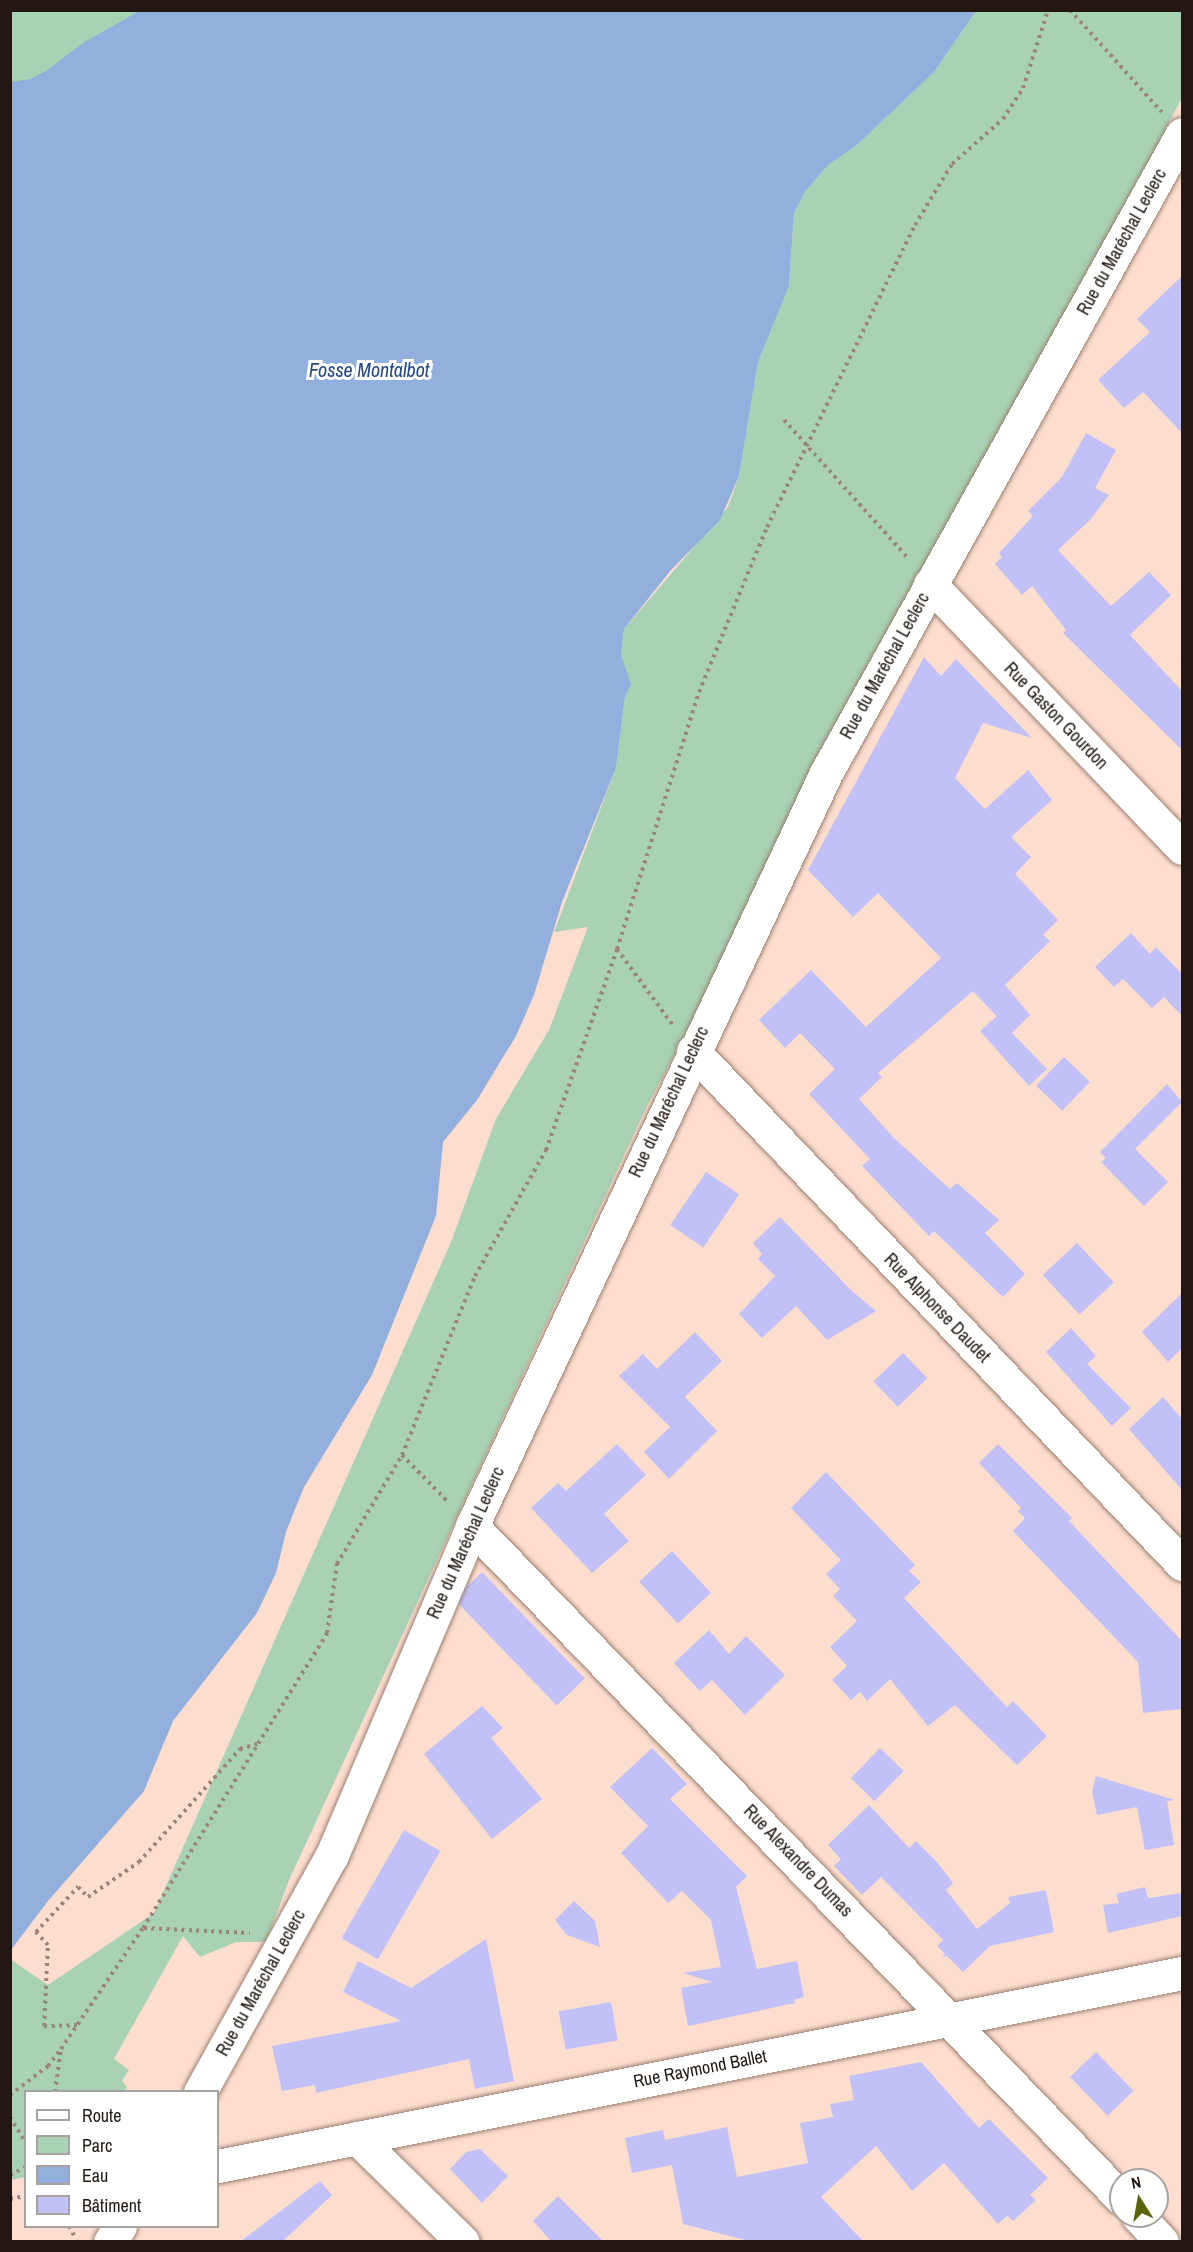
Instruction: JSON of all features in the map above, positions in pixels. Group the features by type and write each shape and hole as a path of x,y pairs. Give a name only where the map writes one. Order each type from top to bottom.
{"street":[{"name":"Rue du Maréchal Leclerc","path":"201,2090 332,1855 472,1526 693,1051 826,773 1182,134"},
{"name":"Rue Gaston Gourdon","path":"930,584 1182,848"},
{"name":"Rue Alphonse Daudet","path":"693,1051 1182,1564"},
{"name":"Rue Alexandre Dumas","path":"472,1526 1109,2185"},
{"name":"Rue Raymond Ballet","path":"219,2166 1182,1973"},
{"path":"357,2138 463,2241"},
{"path":"110,2241 119,2228"},
{"path":"1150,2228 1162,2241"}],"path":[{"path":"10,2095 48,2066 61,2049 143,1928 327,1633 337,1564 402,1455 475,1276 546,1150 617,949 699,692 767,527 915,225 952,164 1003,119 1023,88 1048,10"},
{"path":"1070,10 1182,134"},
{"path":"784,420 930,584"},
{"path":"617,949 693,1051"},
{"path":"402,1455 472,1526"},
{"path":"77,2025 44,2026 48,1945 36,1932 78,1887 88,1897 139,1862 240,1749 258,1744"},
{"path":"143,1928 253,1933"},
{"path":"55,2090 61,2049"},
{"path":"10,2117 24,2140"},
{"path":"18,2130 24,2131"},
{"path":"10,2175 24,2168"},
{"path":"70,2228 78,2241"}],"green space":[{"path":"11,11 166,11 11,91"},
{"path":"976,11 1182,11 1182,98 645,1110 289,1880 266,1942 236,1942 200,1957 183,1936 114,2059 129,2070 122,2081 127,2087 126,2090 24,2090 24,2177 11,2180 10,1959 48,1985 154,1913 451,1242 496,1119 549,1030 588,927 554,932 616,768 625,697 630,684 621,655 624,629 728,507 739,476 758,362 789,286 794,213 805,192 828,165 857,145 934,72"}],"water":[{"name":"Fosse Montalbot","path":"141,10 976,11 934,72 857,145 828,165 805,192 794,213 789,286 758,362 739,476 720,520 671,570 624,629 621,655 631,684 625,697 616,768 562,902 534,995 516,1036 477,1100 443,1142 436,1216 372,1375 304,1487 286,1532 276,1573 257,1613 173,1721 144,1791 48,1901 11,1950 11,82 31,79 46,71 83,43"}],"building":[{"path":"1182,276 1182,433 1143,392 1124,408 1098,380 1150,332 1137,319"},
{"path":"1086,433 1116,450 1095,488 1109,495 1090,520 1058,550 1111,606 1149,572 1171,595 1130,635 1182,691 1182,750 1063,633 1066,630 1032,586 1022,595 995,564 1002,557 999,553 1033,516 1028,511 1062,477"},
{"path":"924,657 941,676 956,659 1032,738 983,723 955,778 985,809 1028,770 1052,800 1011,837 1031,857 1015,874 1058,920 1043,935 1050,941 1005,985 1030,1015 1012,1033 1047,1069 1029,1086 980,1031 997,1016 973,991 878,1073 882,1077 859,1099 893,1137 950,1189 957,1183 999,1220 985,1233 1025,1274 1003,1297 934,1231 929,1236 862,1166 870,1159 809,1094 835,1069 800,1033 785,1048 759,1020 811,970 866,1027 941,958 878,893 853,917 808,870"},
{"path":"1131,933 1150,954 1156,947 1182,974 1182,1016 1164,997 1152,1008 1123,979 1114,987 1095,967"},
{"path":"1064,1057 1090,1082 1062,1111 1036,1086"},
{"path":"1167,1084 1182,1102 1135,1149 1168,1182 1144,1206 1101,1162 1106,1158 1100,1152"},
{"path":"706,1172 739,1194 703,1247 670,1225"},
{"path":"780,1217 852,1291 876,1311 827,1340 796,1306 762,1338 739,1314 775,1276 758,1259 762,1254 753,1243"},
{"path":"1077,1243 1114,1282 1079,1315 1043,1275"},
{"path":"1182,1293 1182,1348 1168,1362 1142,1332"},
{"path":"1071,1328 1096,1356 1087,1364 1131,1408 1112,1426 1046,1352"},
{"path":"695,1332 722,1361 685,1397 717,1431 669,1479 644,1452 670,1427 619,1376 643,1354 657,1369"},
{"path":"903,1353 927,1378 898,1407 874,1381"},
{"path":"1163,1397 1182,1419 1182,1490 1129,1429"},
{"path":"617,1444 646,1475 604,1514 629,1541 592,1573 531,1508 558,1483 566,1491"},
{"path":"998,1444 1072,1518 1069,1521 1182,1641 1182,1709 1143,1713 1138,1662 1013,1531 1025,1518 1018,1511 1021,1508 979,1463"},
{"path":"826,1472 915,1565 909,1571 921,1582 904,1598 1007,1707 1013,1701 1047,1736 1017,1765 955,1705 928,1726 890,1679 867,1701 860,1692 851,1700 832,1680 847,1666 830,1647 857,1621 833,1596 840,1589 826,1574 841,1560 791,1508"},
{"path":"672,1551 711,1593 678,1623 639,1582"},
{"path":"482,1572 585,1678 557,1706 454,1599"},
{"path":"709,1630 729,1654 746,1636 785,1675 745,1715 712,1680 700,1691 674,1663"},
{"path":"482,1706 503,1728 491,1738 542,1799 492,1839 424,1754"},
{"path":"652,1748 687,1784 670,1799 747,1876 736,1887 757,1969 797,1961 804,1997 794,2000 795,2003 688,2026 681,1988 712,1982 683,1973 721,1967 711,1920 682,1891 668,1903 621,1853 648,1826 610,1787"},
{"path":"880,1748 904,1771 875,1801 851,1778"},
{"path":"1096,1776 1175,1800 1167,1801 1174,1845 1145,1850 1137,1807 1097,1815 1092,1791"},
{"path":"869,1805 909,1848 916,1841 937,1862 953,1883 946,1890 977,1929 1010,1903 1008,1897 1046,1890 1054,1932 990,1946 963,1972 947,1956 942,1957 945,1954 937,1946 943,1940 881,1877 862,1895 834,1866 841,1859 828,1845"},
{"path":"404,1830 440,1851 378,1959 342,1938"},
{"path":"1145,1887 1148,1898 1182,1893 1182,1916 1108,1933 1103,1905 1119,1903 1116,1894"},
{"path":"574,1901 595,1921 600,1947 567,1935 555,1920"},
{"path":"486,1939 514,2081 475,2089 469,2059 316,2093 315,2085 282,2091 272,2046 401,2021 343,1992 358,1961 411,1988"},
{"path":"611,2002 618,2040 566,2050 559,2011"},
{"path":"1096,2052 1134,2091 1108,2116 1070,2077"},
{"path":"921,2062 979,2128 989,2119 1048,2178 1030,2195 1036,2200 1013,2221 1007,2216 998,2224 944,2163 912,2191 876,2146 821,2197 863,2241 749,2241 683,2224 672,2165 632,2173 625,2138 663,2130 665,2140 727,2127 737,2177 808,2163 800,2123 833,2117 830,2104 854,2100 849,2076"},
{"path":"480,2149 508,2176 482,2203 450,2169 466,2152"},
{"path":"320,2181 332,2195 283,2241 241,2241"},
{"path":"558,2196 603,2241 551,2241 533,2221"}]}
